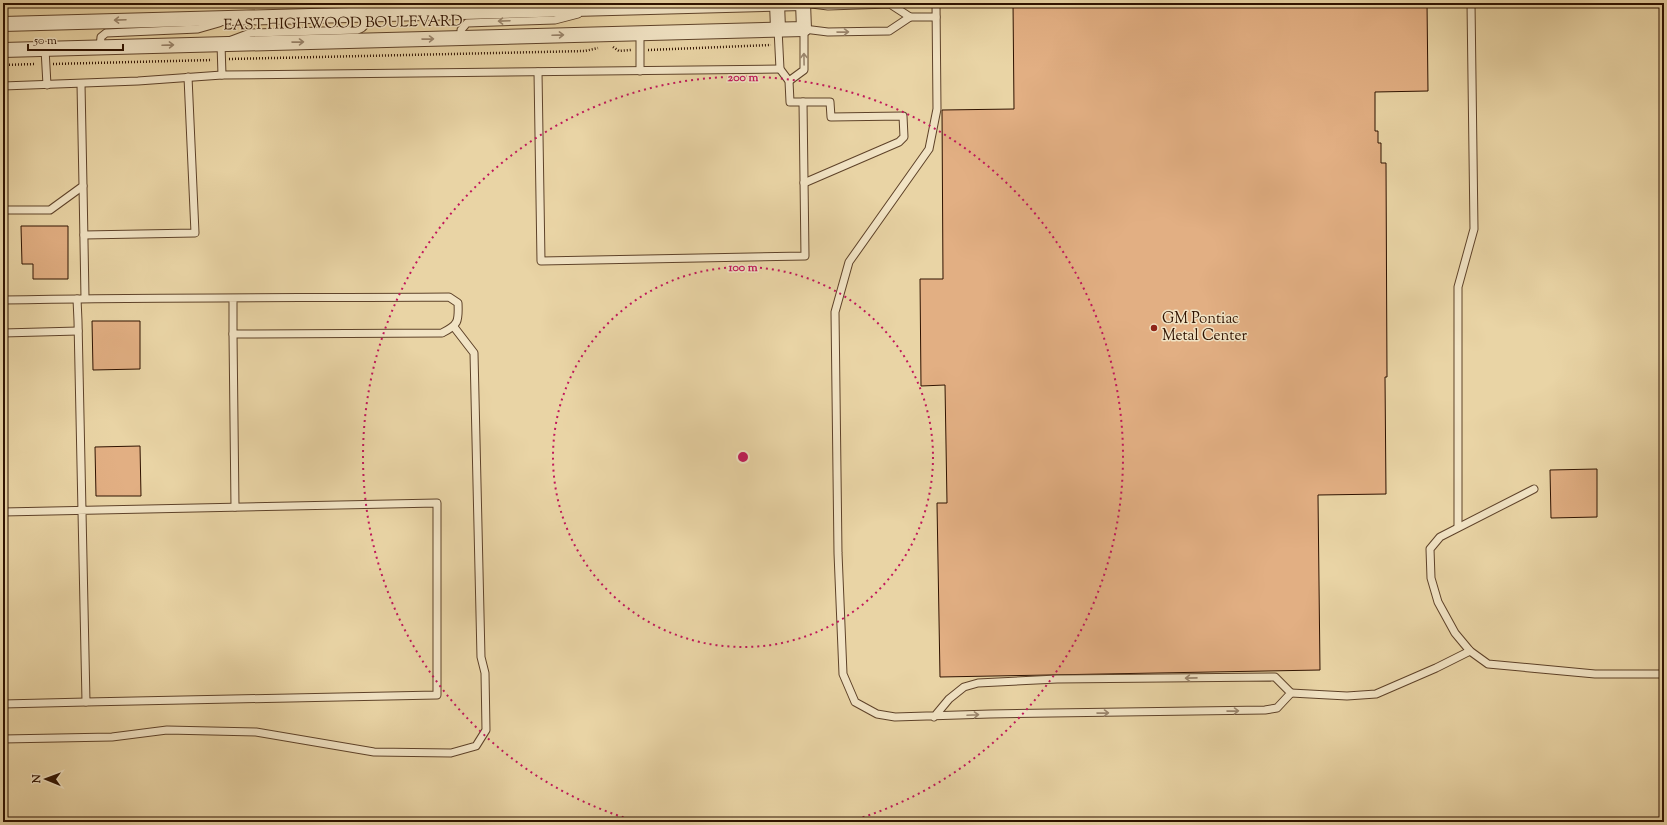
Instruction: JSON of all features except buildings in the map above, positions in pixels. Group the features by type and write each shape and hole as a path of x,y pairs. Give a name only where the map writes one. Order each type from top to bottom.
{"street":[{"path":"777,3 778,30"},
{"name":"EAST HIGHWOOD BOULEVARD","path":"3,24 803,3"},
{"path":"803,3 804,29"},
{"name":"EAST HIGHWOOD BOULEVARD","path":"3,50 804,29"}],"lane":[{"path":"803,3 828,6 890,4 910,17 936,17"},
{"path":"936,3 937,108 930,149 849,262 835,312 838,553 843,674 856,702 877,714 895,717 934,717 990,714 1265,710 1277,708 1291,693"},
{"path":"1458,527 1458,287 1474,229 1471,3"},
{"path":"461,38 461,30 467,23 555,20 598,8"},
{"path":"222,75 221,44 250,33 357,30 361,29 365,25 366,14"},
{"path":"100,47 101,37 106,33 198,29 236,17"},
{"path":"789,81 804,70 804,29 828,32 889,31 910,17"},
{"path":"778,30 780,69 789,81 790,102 830,102 831,117 904,116 904,137 899,142 804,183"},
{"path":"640,33 640,71"},
{"path":"45,49 47,85"},
{"path":"3,86 81,84 222,75 780,69"},
{"path":"538,72 541,261 805,256 803,102"},
{"path":"84,235 195,233 188,77"},
{"path":"81,84 86,298"},
{"path":"3,210 50,210 83,186"},
{"path":"3,300 86,298 449,297 458,303 459,318 454,327 442,334 233,334"},
{"path":"233,298 234,507"},
{"path":"78,299 86,702"},
{"path":"3,739 112,737 167,730 256,732 374,752 451,752 476,746 486,730 485,673 481,657 474,353 454,327"},
{"path":"3,334 78,331"},
{"path":"1534,489 1440,537 1430,549 1431,578 1438,602 1454,633 1470,650 1488,664 1595,674 1664,674"},
{"path":"3,512 437,504 437,695 3,704"},
{"path":"934,717 949,699 964,687 978,683 1057,679 1275,677 1291,693 1347,696 1376,694 1436,668 1470,650"}],"path":[{"path":"606,48 614,48 619,51 779,45"},
{"path":"3,65 585,51 600,48"}],"place":[{"name":"GM Pontiac Metal Center","path":"1154,328"}]}
